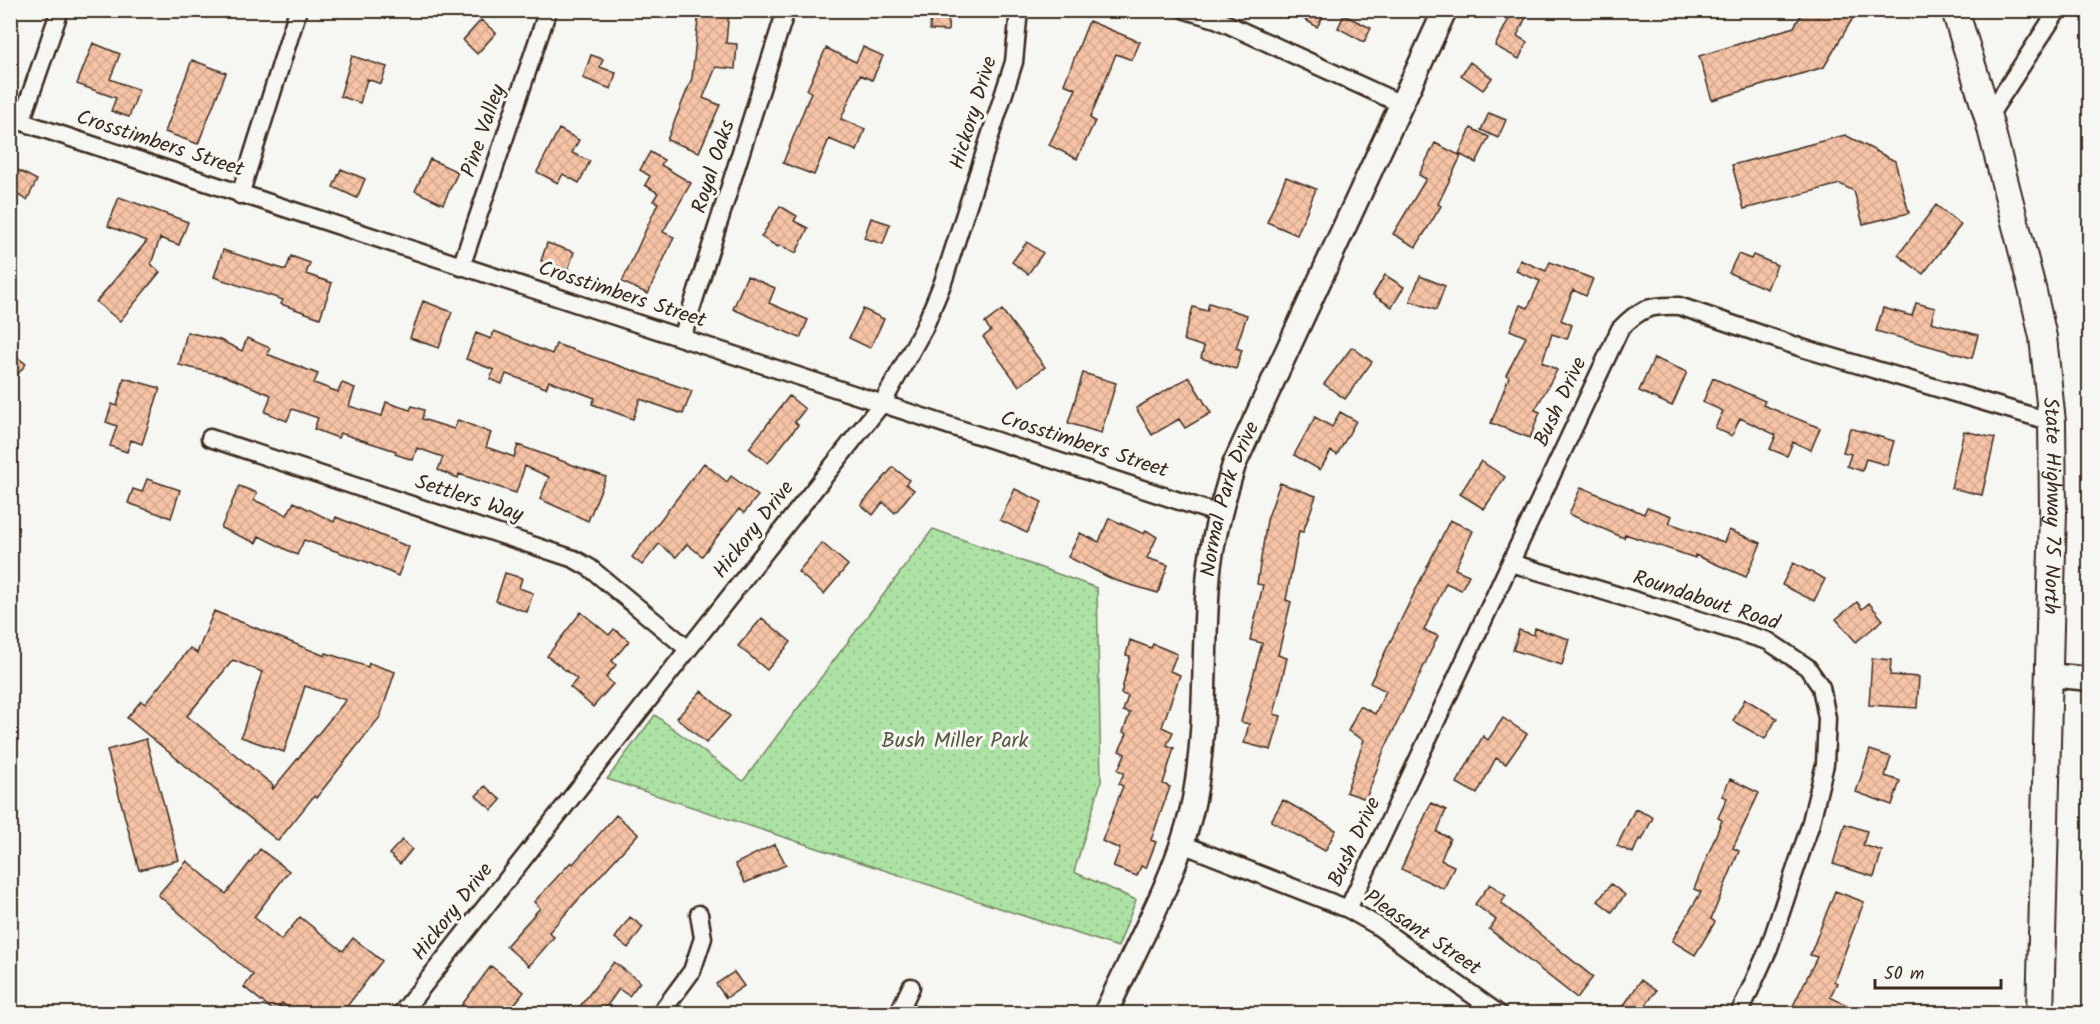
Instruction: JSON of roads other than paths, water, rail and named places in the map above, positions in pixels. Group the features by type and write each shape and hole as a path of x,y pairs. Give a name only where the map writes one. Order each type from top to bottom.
{"main road":[{"name":"State Highway 75 North","path":"1955,10 1988,117 2038,315 2052,422 2040,1014"}],"street":[{"path":"16,120 60,10"},
{"path":"240,195 298,10"},
{"name":"Pine Valley","path":"461,267 548,10"},
{"name":"Royal Oaks","path":"682,338 786,10"},
{"name":"Hickory Drive","path":"401,1014 883,402 924,328 943,282 1014,62 1019,10"},
{"path":"1185,10 1217,15 1401,104"},
{"name":"Normal Park Drive","path":"1105,1014 1182,844 1194,798 1209,570 1219,514 1234,465 1445,10"},
{"path":"1988,117 2058,10"},
{"name":"Crosstimbers Street","path":"16,120 461,267 883,402 1219,514"},
{"name":"Bush Drive","path":"1348,909 1620,329 1636,312 1657,306 1679,306 1802,348 2052,422"},
{"name":"Settlers Way","path":"210,438 574,559 590,568 688,650"},
{"name":"Roundabout Road","path":"1511,563 1768,642 1807,667 1821,687 1827,718 1826,764 1810,826 1769,948 1738,1014"},
{"path":"2048,675 2090,679"},
{"name":"Pleasant Street","path":"1182,844 1348,909 1376,925 1498,1014"},
{"path":"660,1014 692,970 703,938 699,914"},
{"path":"898,1014 911,987"}],"park label":[{"name":"Bush Miller Park","path":"955,741"}]}
